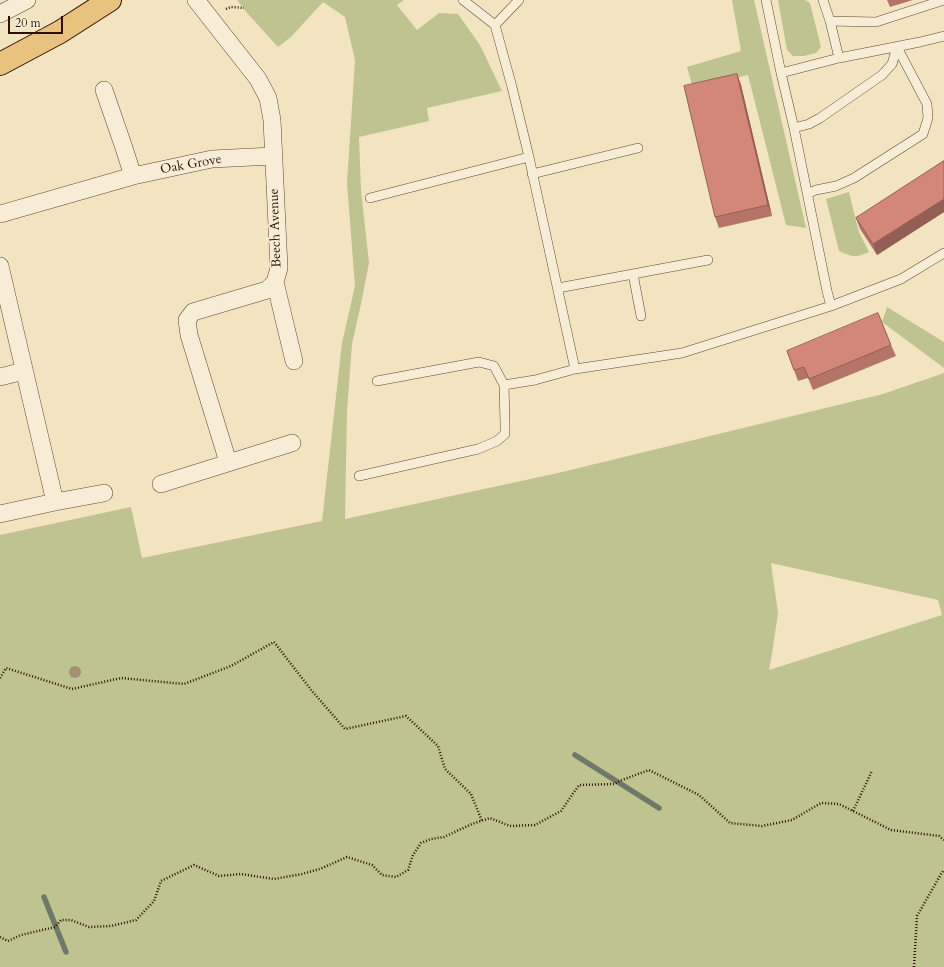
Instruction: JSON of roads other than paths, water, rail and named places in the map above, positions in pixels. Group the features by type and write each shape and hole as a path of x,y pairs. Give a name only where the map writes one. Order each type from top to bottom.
{"main road":[{"path":"0,64 60,32 110,0"}],"street":[{"path":"0,14 27,0"},
{"name":"Beech Avenue","path":"196,0 258,79 268,98 272,120 278,268 275,282 267,290 193,312 187,320 189,335 228,462"},
{"path":"104,90 133,176"},
{"name":"Oak Grove","path":"0,214 133,176 212,159 273,156"},
{"path":"0,266 55,502"},
{"path":"275,282 294,361"},
{"path":"0,377 24,372"},
{"path":"161,484 292,443"},
{"path":"0,514 104,493"}],"lane":[{"path":"463,0 496,25 532,174 575,369"},
{"path":"496,25 520,0"},
{"path":"766,0 831,306"},
{"path":"823,0 839,58"},
{"path":"830,21 876,22 944,0"},
{"path":"781,73 839,58 944,36"},
{"path":"794,128 809,124 820,118 882,75 892,64 897,47"},
{"path":"807,194 816,190 836,186 854,178 923,134 928,118 927,104 897,47"},
{"path":"532,174 638,148"},
{"path":"370,198 528,157"},
{"path":"504,385 535,380 575,369 682,353 831,306 902,279 944,253"},
{"path":"558,288 708,260"},
{"path":"633,274 641,316"},
{"path":"359,476 478,449 497,441 505,434 504,385 494,366 479,362 377,381"}],"waterway":[{"path":"575,755 659,808"},
{"path":"44,897 66,952"}]}
